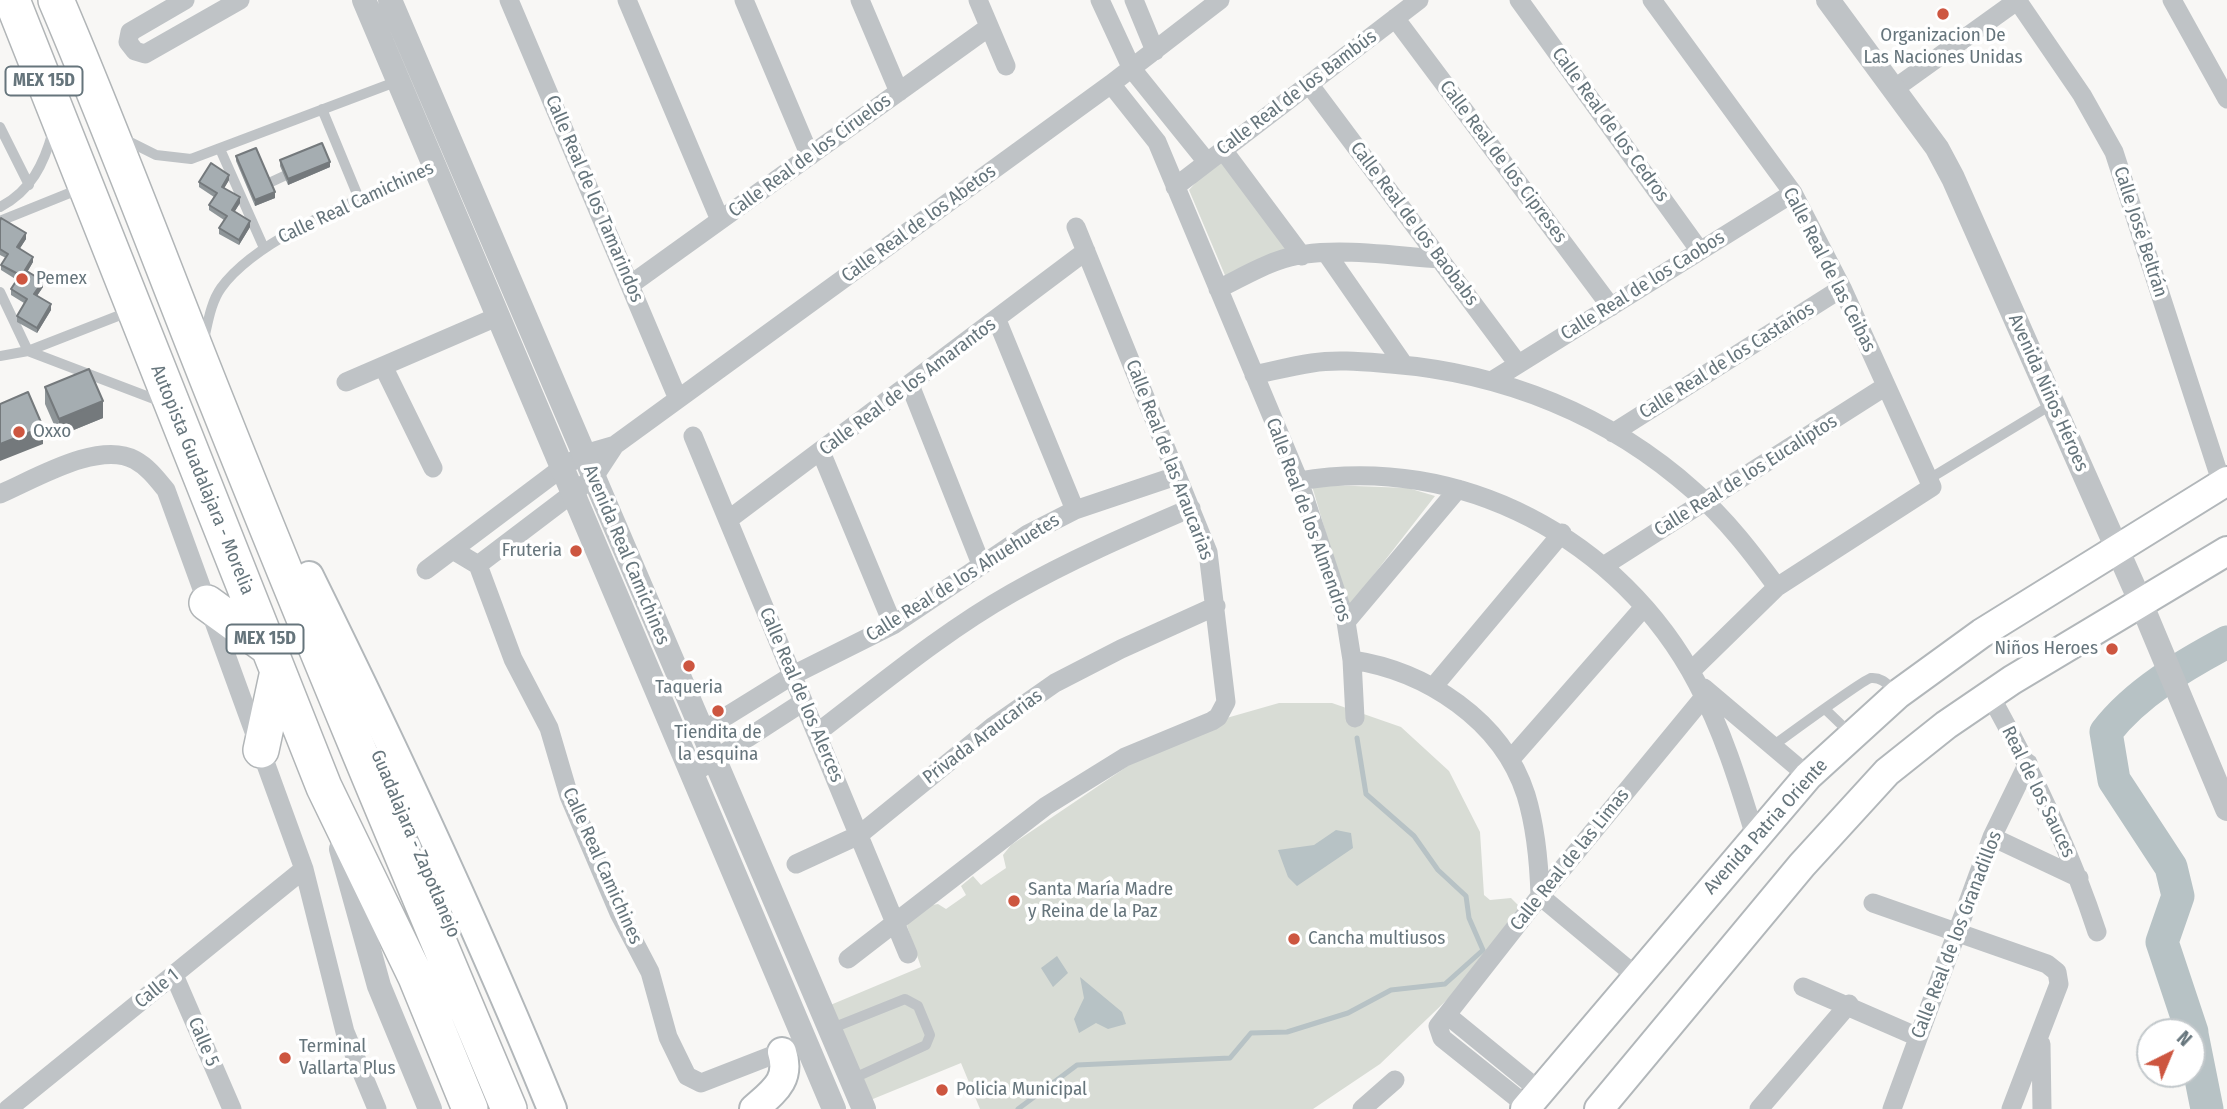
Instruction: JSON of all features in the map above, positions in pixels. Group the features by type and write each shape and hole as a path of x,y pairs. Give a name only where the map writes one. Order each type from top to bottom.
{"highway":[{"name":"Autopista Guadalajara - Morelia","path":"12,0 324,787 416,977 470,1109"},
{"name":"MEX 15D","path":"56,0 112,131 216,402 349,729 509,1109"},
{"path":"216,402 270,493 309,576"},
{"path":"207,603 273,659 261,750"}],"main road":[{"name":"Avenida Patria Oriente","path":"1531,1102 1808,776 1898,694 1982,633 2224,483"},
{"path":"1599,1109 1802,865 1887,772 1946,725 1990,695 2227,551"},
{"path":"309,576 467,906 552,1109"},
{"path":"754,1109 783,1078 793,1047"}],"street":[{"path":"186,0 130,32 128,41 135,51 145,54 240,0"},
{"name":"Avenida Real Camichines","path":"364,0 410,76"},
{"name":"Avenida Real Camichines","path":"390,0 410,76 445,161 584,454 863,1109"},
{"name":"Calle Real de los Tamarindos","path":"509,0 678,399"},
{"path":"627,0 720,220"},
{"path":"744,0 810,156"},
{"path":"860,0 898,92"},
{"path":"978,0 1006,66"},
{"path":"1100,0 1132,69 1215,156 1302,256"},
{"path":"1133,0 1155,51"},
{"name":"Calle Real de los Abetos","path":"426,570 563,467 584,454 615,445 1132,69 1220,0"},
{"name":"Calle Real de los Bambús","path":"1175,187 1419,0"},
{"name":"Calle Real de los Cedros","path":"1519,0 1700,251"},
{"name":"Calle Real de las Ceibas","path":"1652,0 1793,193 1842,288 1930,483"},
{"name":"Avenida Niños Héroes","path":"1829,0 1937,148 1954,178 2141,603 2227,809"},
{"path":"1894,89 2017,0"},
{"name":"Calle José Beltrán","path":"2017,0 2082,95 2114,152 2224,483"},
{"path":"2172,0 2227,99"},
{"name":"Calle Real de los Cipreses","path":"1395,18 1611,307"},
{"name":"Calle Real de los Ciruelos","path":"630,285 989,27"},
{"name":"Calle Real de los Almendros","path":"1111,84 1157,142 1299,481 1346,622 1352,660 1355,718"},
{"name":"Calle Real de los Baobabs","path":"1309,84 1518,364"},
{"name":"Avenida Real Camichines","path":"445,161 499,316 692,774 793,1047 834,1109"},
{"name":"Calle Real de los Caobos","path":"1493,380 1793,193"},
{"name":"Calle Real de las Araucarias","path":"848,959 1052,802 1125,757 1218,717 1226,702 1208,552 1076,227"},
{"name":"Calle Real de los Amarantos","path":"728,520 1086,251"},
{"path":"1327,254 1404,365"},
{"path":"1218,289 1278,260 1302,256 1327,254 1440,259"},
{"name":"Calle Real de los Castaños","path":"1613,433 1842,288"},
{"path":"346,382 499,316"},
{"path":"997,320 1075,510"},
{"path":"1254,375 1314,362 1404,365 1493,380 1535,394 1613,433 1705,502 1777,587"},
{"path":"383,366 433,468"},
{"path":"910,385 981,564"},
{"name":"Calle Real de los Eucaliptos","path":"1605,565 1886,386"},
{"name":"Calle Real de los Alerces","path":"693,436 908,954"},
{"name":"Calle Real de los Abetos","path":"478,565 594,477 615,445"},
{"path":"821,452 894,625"},
{"path":"0,494 95,454 115,454 134,459 152,472 166,490 304,869 345,1032 377,1109"},
{"path":"1299,481 1333,475 1406,478 1458,489 1496,500 1562,533 1605,565 1644,607 1700,686 1724,740 1755,836"},
{"name":"Calle Real de los Ahuehuetes","path":"701,732 793,676 894,625 981,564 1075,510 1177,476"},
{"name":"Calle Real de las Limas","path":"1531,1102 1442,1023 1777,587 1930,483"},
{"path":"1346,622 1458,489"},
{"name":"Calle Real de los Ahuehuetes","path":"817,733 912,661 1012,593 1110,542 1191,508"},
{"path":"1434,685 1562,533"},
{"path":"453,550 478,565"},
{"name":"Calle Real Camichines","path":"478,565 513,659 549,728 569,796 619,913 650,972 668,1037 687,1076 701,1083 793,1047"},
{"name":"Guadalajara - Zapotlanejo","path":"309,576 407,827 527,1109"},
{"name":"Privada Araucarias","path":"796,864 859,835 999,721 1055,683 1121,649 1216,606"},
{"path":"1510,760 1644,607"},
{"path":"1352,660 1403,671 1434,685 1488,732 1510,760 1525,793 1534,829 1540,895 1636,976"},
{"path":"1700,686 1808,776"},
{"name":"Real de los Sauces","path":"1990,695 2028,763 2079,878"},
{"path":"692,774 803,702"},
{"name":"Calle Real de los Granadillos","path":"1892,1109 1992,837 2028,763"},
{"path":"324,787 379,986 430,1109"},
{"name":"Real de los Sauces","path":"1992,837 2079,878"},
{"name":"Calle 1","path":"8,1109 304,869"},
{"path":"2079,878 2097,932"},
{"path":"1873,903 2046,964 2057,972 2059,984 2011,1109"},
{"name":"Calle 5","path":"174,975 232,1109"},
{"path":"1803,987 1849,1004 1919,1037"},
{"path":"1759,1109 1849,1004"},
{"path":"2040,1037 2042,1109"},
{"path":"1777,1109 1796,1068"},
{"path":"1362,1109 1395,1080"}],"lane":[{"path":"112,131 142,149 173,159 191,159 410,76"},
{"path":"322,109 360,201"},
{"path":"0,207 29,185 49,146 57,114"},
{"path":"0,127 29,185"},
{"path":"220,149 245,193 264,248"},
{"path":"327,159 341,154"},
{"name":"Calle Real Camichines","path":"200,360 207,324 220,290 238,268 264,248 445,161"},
{"path":"269,183 284,176"},
{"path":"0,221 86,186"},
{"path":"0,292 28,351 173,406"},
{"path":"0,356 28,351 135,309"},
{"path":"1930,483 2053,404"},
{"path":"1774,745 1826,710 1859,682 1872,678 1883,680 1898,694"},
{"path":"1826,710 1853,735"},
{"path":"829,1029 905,999 918,1006 930,1035 926,1045 851,1080"}],"shaded area":[{"path":"1224,159 1294,252 1227,280 1189,190 1208,169"},
{"path":"1312,486 1408,488 1435,496 1348,608"},
{"path":"1279,703 1332,703 1401,727 1449,771 1480,832 1484,895 1490,900 1511,898 1520,907 1452,995 1380,1064 1313,1109 980,1109 961,1063 868,1101 828,1006 921,967 907,926 916,913 938,904 946,909 966,895 961,886 973,876 981,885 1006,868 1003,855 1011,845 1150,751 1223,719"},
{"path":"1336,830 1351,833 1353,848 1297,886 1288,877 1278,850 1314,845"},
{"path":"1057,956 1068,973 1053,987 1041,968"},
{"path":"1080,977 1122,1012 1126,1024 1108,1029 1096,1023 1079,1033 1074,1019 1084,998"}],"building":[{"path":"322,143 330,162 288,179 280,160"},
{"path":"256,148 275,192 255,200 236,156"},
{"path":"211,163 229,175 222,187 240,197 232,210 250,221 239,240 219,228 227,216 209,205 217,193 199,182"},
{"name":"Pemex","path":"1,218 26,233 17,247 33,257 25,270 43,281 34,294 51,304 37,328 17,316 27,299 11,289 20,275 1,265 8,254 0,249"},
{"path":"89,369 103,401 59,419 45,387"},
{"path":"28,392 43,427 0,444 0,404"}],"waterway":[{"path":"2187,1018 2162,942 2178,896 2171,867 2114,780 2106,732 2146,692 2227,642"},
{"path":"1018,1109 1077,1065 1230,1058 1251,1033 1287,1032 1348,1013 1391,990 1445,984 1483,950 1469,918 1466,896 1438,870 1414,836 1366,794 1357,738"},
{"path":"2203,1088 2207,1109"}],"place":[{"name":"Organizacion De Las Naciones Unidas","path":"1943,14"},
{"name":"Pemex","path":"22,279"},
{"name":"Oxxo","path":"19,432"},
{"name":"Fruteria","path":"576,551"},
{"name":"Niños Heroes","path":"2112,649"},
{"name":"Taqueria","path":"689,666"},
{"name":"Tiendita de la esquina","path":"718,711"},
{"name":"Santa María Madre y Reina de la Paz","path":"1014,901"},
{"name":"Cancha multiusos","path":"1294,939"},
{"name":"Terminal Vallarta Plus","path":"285,1058"},
{"name":"Policia Municipal","path":"942,1090"}]}
